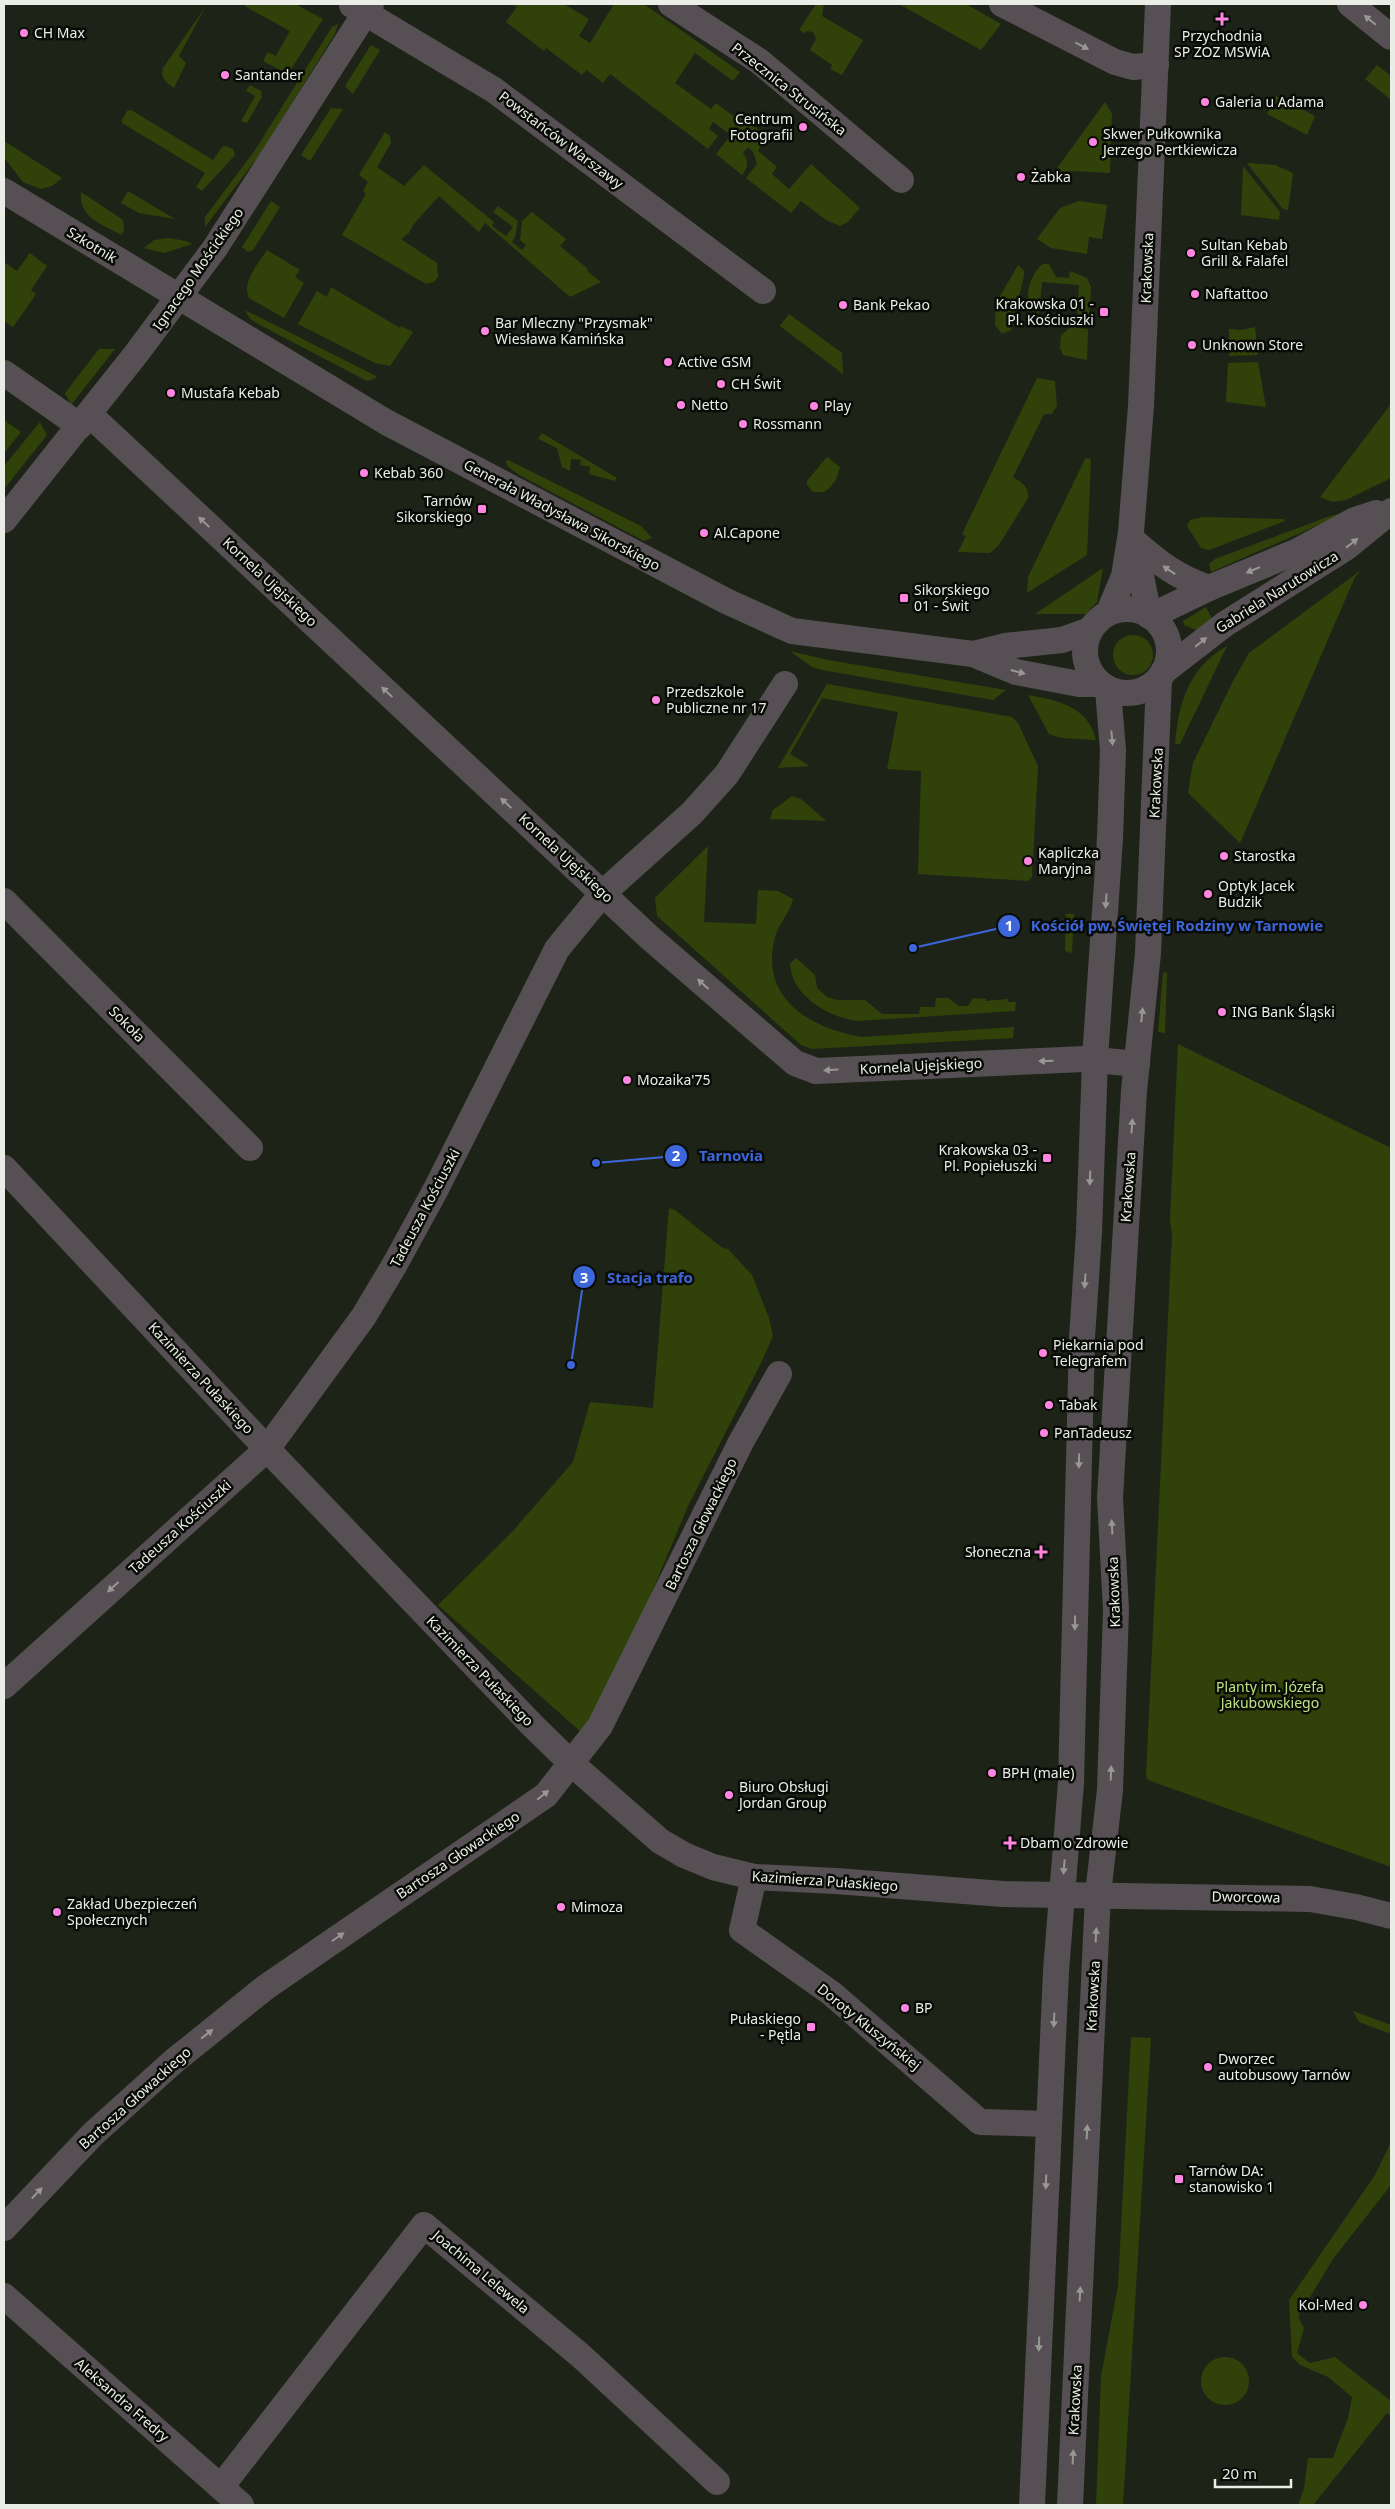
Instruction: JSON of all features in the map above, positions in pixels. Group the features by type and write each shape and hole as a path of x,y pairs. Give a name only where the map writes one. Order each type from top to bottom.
{"street":[{"name":"Przecznica Strusińska","path":"672,4 759,62 902,180"},
{"path":"1002,4 1114,62 1133,66 1156,66"},
{"name":"Krakowska","path":"1109,612 1124,576 1133,537 1141,406 1158,4"},
{"path":"1350,4 1391,37"},
{"name":"Powstańców Warszawy","path":"362,7 494,90 763,291"},
{"name":"Ignacego Mościckiego","path":"4,520 180,297 215,248 362,7"},
{"name":"Szkotnik","path":"4,191 180,297"},
{"name":"Generała Władysława Sikorskiego","path":"180,297 386,422 726,601 792,630 973,654 1016,672 1104,687"},
{"name":"Kornela Ujejskiego","path":"4,373 84,420 603,892 649,937 795,1063 816,1071 1095,1059 1137,1064"},
{"name":"Gabriela Narutowicza","path":"1150,616 1209,588 1298,551 1356,520 1391,509"},
{"name":"Gabriela Narutowicza","path":"1161,675 1225,624 1347,547 1391,509"},
{"path":"1133,537 1166,569 1184,580 1209,588"},
{"name":"Krakowska","path":"1133,537 1150,616"},
{"path":"1131,609 1150,616 1161,626 1167,639 1169,653 1161,675 1149,688 1136,693 1122,694 1104,687 1089,671 1084,657 1085,643 1090,630 1098,620 1109,612 1131,609"},
{"name":"Generała Władysława Sikorskiego","path":"973,654 1005,646 1062,640 1090,630"},
{"name":"Krakowska","path":"1070,2505 1098,1894 1110,1790 1116,1610 1110,1498 1137,1064 1148,953 1161,675"},
{"name":"Tadeusza Kościuszki","path":"4,1686 267,1449 364,1316 436,1189 558,949 603,892 692,813 728,774 785,684"},
{"path":"1032,2505 1048,2124 1062,1894 1071,1784 1082,1338 1095,1059 1111,818 1113,750 1104,687"},
{"name":"Sokoła","path":"4,901 250,1148"},
{"name":"Kazimierza Pułaskiego","path":"4,1168 267,1449 572,1764 660,1841 684,1855 713,1867 754,1877 836,1881 1003,1894 1098,1894"},
{"name":"Bartosza Głowackiego","path":"4,2228 93,2134 174,2060 266,1988 546,1795 572,1764 604,1718 741,1442 779,1374"},
{"name":"Doroty Kłuszyńskiej","path":"754,1877 742,1930 787,1964 831,1993 980,2122 1048,2124"},
{"name":"Dworcowa","path":"1098,1894 1310,1899 1356,1906 1391,1916"},
{"name":"Joachima Lelewela","path":"221,2487 424,2225 581,2356 717,2482"},
{"name":"Aleksandra Fredry","path":"4,2296 241,2505"}],"green space":[{"path":"245,4 295,4 323,19 288,74 263,61 268,52 276,56 290,31 246,7"},
{"path":"512,4 564,4 589,19 579,36 590,43 614,4 644,4 740,72 733,81 695,53 675,83 711,109 716,103 733,116 735,113 759,130 755,136 763,141 758,151 777,167 772,174 789,189 811,164 860,208 848,222 840,226 826,220 801,201 791,213 746,178 757,164 753,152 748,147 743,153 747,164 742,175 716,154 731,135 713,122 709,129 718,136 708,149 610,74 603,83 587,70 582,75 546,48 544,51 506,22 517,7"},
{"path":"816,4 824,4 822,16 863,40 842,75 830,69 832,65 810,50 816,39 814,33 808,31 804,33 799,30"},
{"path":"899,4 966,4 1001,24 981,50"},
{"path":"206,6 179,56 186,63 174,88 164,80 163,68"},
{"path":"338,24 335,34 261,153 205,227 205,217 255,150 332,27"},
{"path":"371,45 380,50 353,94 345,86"},
{"path":"1377,65 1391,76 1391,100 1365,79"},
{"path":"250,85 261,91 262,97 247,123 241,121 255,96 246,91"},
{"path":"1276,96 1315,116 1307,135 1267,114"},
{"name":"Skwer Pułkownika Jerzego Pertkiewicza","path":"1105,102 1112,114 1110,173 1071,171 1050,178"},
{"path":"331,108 343,109 310,161 301,155"},
{"path":"131,110 213,160 222,147 226,146 233,149 235,155 202,191 196,187 205,173 122,123 127,111"},
{"path":"385,132 390,136 391,143 377,167 404,186 424,165 494,222 492,226 506,236 513,227 493,212 498,206 518,221 515,237 512,242 522,250 526,245 520,240 522,221 532,212 566,239 560,246 601,282 570,297 485,223 479,232 439,196 413,225 409,233 401,239 437,263 438,277 434,282 426,284 342,235 366,194 363,191 368,182 359,175"},
{"path":"4,141 62,178 52,186 41,189 23,182 5,159"},
{"path":"1247,163 1275,165 1293,173 1288,210 1283,209"},
{"path":"1243,166 1280,212 1279,220 1241,215"},
{"path":"128,191 175,219 139,213 121,203"},
{"path":"81,192 123,220 124,229 122,235 100,224 88,214 83,208"},
{"path":"271,201 280,207 253,250 248,252 242,247"},
{"path":"1079,201 1107,205 1102,239 1089,237 1087,254 1051,248 1037,239 1060,208"},
{"path":"169,238 192,244 164,253 144,248 154,240"},
{"path":"267,250 300,270 295,277 304,283 284,318 249,298 247,292 249,279"},
{"path":"30,253 47,266 31,290 36,294 13,327 4,321 4,262 17,271"},
{"path":"1043,264 1049,264 1056,277 1069,278 1070,271 1087,278 1091,287 1089,318 1077,317 1079,285 1042,282 1039,314 1033,310 1028,297 1029,289 1034,275"},
{"path":"1018,265 1024,271 1024,276 1011,330 1002,334 995,325 996,303"},
{"path":"331,287 400,328 401,326 413,332 390,366 375,363 298,324 317,291 327,297"},
{"path":"245,310 376,376 376,378 367,381 258,324 250,319"},
{"path":"789,314 842,353 843,374 780,326"},
{"path":"1071,327 1088,329 1087,360 1063,355 1060,348 1061,335"},
{"path":"1255,327 1258,355 1229,356 1229,329 1240,330"},
{"path":"99,349 115,349 71,405 65,393"},
{"path":"1258,362 1266,407 1226,402 1228,363"},
{"path":"1037,378 1055,381 1057,406 1052,414 1044,414 1013,477 1026,488 1028,498 999,545 990,553 958,552 966,536 962,534"},
{"path":"1391,404 1391,478 1346,500 1332,502 1320,497"},
{"path":"4,420 21,432 4,453"},
{"path":"40,422 47,435 4,489 4,466"},
{"path":"542,433 617,478 615,481 589,474 590,467 580,465 581,460 571,459 570,471 562,467 557,448 538,439"},
{"path":"827,457 840,467 838,475 827,490 824,492 813,492 807,485 807,481"},
{"path":"1089,458 1091,460 1087,555 1027,593 1028,577 1085,459"},
{"path":"508,460 641,526 652,538 644,541 521,476 508,467 506,462"},
{"path":"1348,512 1211,572 1209,564 1215,559 1330,516"},
{"path":"1203,517 1284,519 1285,521 1209,550 1201,548 1187,526 1190,520"},
{"path":"1103,568 1097,602 1086,614 1035,614"},
{"path":"1361,570 1355,577 1240,843 1188,793 1193,763 1233,681 1249,653"},
{"path":"1206,607 1214,623 1196,630 1184,625 1183,621"},
{"path":"1129,635 1137,635 1144,638 1150,644 1153,655 1150,666 1144,672 1137,675 1129,675 1122,672 1116,666 1113,659 1113,651 1116,644 1122,638"},
{"path":"1227,646 1180,744 1175,744 1179,715 1188,688 1203,665"},
{"path":"790,651 828,660 1006,690 993,700 822,670 812,667"},
{"path":"827,684 1012,717 1018,723 1038,766 1032,877 1028,881 918,874 921,771 887,769 898,712 822,698 790,754 810,766 778,768"},
{"path":"1028,695 1060,702 1079,712 1086,719 1096,740 1061,738 1049,734"},
{"path":"792,796 801,799 826,821 770,819 773,810"},
{"path":"708,846 704,922 756,924 758,890 778,891 793,899 775,937 772,958 774,977 782,993 793,1006 807,1017 842,1033 862,1037 1014,1027 1013,1038 812,1049 801,1045 657,916 655,898"},
{"path":"1066,914 1074,914 1072,953 1065,951"},
{"path":"796,958 815,975 817,988 827,997 837,1000 865,1000 882,1014 919,1014 920,1007 935,1007 936,998 948,998 959,1006 968,1006 973,998 986,999 986,1001 1008,999 1008,1002 1016,1002 1015,1011 856,1021 823,1009 804,995 792,975 790,964"},
{"path":"1164,972 1167,973 1165,1033 1158,1032"},
{"name":"Planty im. Józefa Jakubowskiego","path":"1178,1044 1391,1148 1391,1867 1148,1780 1146,1775 1172,1235 1170,1220"},
{"path":"669,1208 675,1210 721,1247 728,1249 752,1275 769,1318 773,1336 688,1506 590,1740 438,1605 512,1532 573,1462 590,1402 653,1408"},
{"path":"1353,2011 1391,2025 1391,2034 1359,2022"},
{"path":"1131,2037 1151,2038 1123,2505 1096,2505 1101,2376 1118,2286"},
{"path":"1391,2142 1391,2185 1333,2259 1298,2317 1304,2328 1297,2353 1310,2363 1335,2357 1391,2401 1391,2416 1387,2413 1313,2505 1298,2505 1304,2489 1308,2458 1333,2458 1348,2418 1352,2397 1328,2377 1300,2365 1292,2357 1289,2300 1375,2175"},
{"path":"1225,2357 1234,2359 1242,2364 1247,2372 1249,2381 1247,2390 1242,2398 1234,2403 1225,2405 1216,2403 1208,2398 1203,2390 1201,2381 1203,2372 1208,2364 1216,2359"}],"place":[{"name":"Przychodnia SP ZOZ MSWiA","path":"1222,19"},
{"name":"CH Max","path":"24,33"},
{"name":"Santander","path":"225,75"},
{"name":"Galeria u Adama","path":"1205,102"},
{"name":"Centrum Fotografii","path":"803,127"},
{"name":"Skwer Pułkownika Jerzego Pertkiewicza","path":"1093,142"},
{"name":"Żabka","path":"1021,177"},
{"name":"Sultan Kebab Grill & Falafel","path":"1191,253"},
{"name":"Naftattoo","path":"1195,294"},
{"name":"Bank Pekao","path":"843,305"},
{"name":"Krakowska 01 - Pl. Kościuszki","path":"1104,312"},
{"name":"Bar Mleczny \"Przysmak\" Wiesława Kamińska","path":"485,331"},
{"name":"Unknown Store","path":"1192,345"},
{"name":"Active GSM","path":"668,362"},
{"name":"CH Świt","path":"721,384"},
{"name":"Mustafa Kebab","path":"171,393"},
{"name":"Netto","path":"681,405"},
{"name":"Play","path":"814,406"},
{"name":"Rossmann","path":"743,424"},
{"name":"Kebab 360","path":"364,473"},
{"name":"Tarnów Sikorskiego","path":"482,509"},
{"name":"Al.Capone","path":"704,533"},
{"name":"Sikorskiego 01 - Świt","path":"904,598"},
{"name":"Przedszkole Publiczne nr 17","path":"656,700"},
{"name":"Starostka","path":"1224,856"},
{"name":"Kapliczka Maryjna","path":"1028,861"},
{"name":"Optyk Jacek Budzik","path":"1208,894"},
{"name":"Kościół pw. Świętej Rodziny w Tarnowie","path":"913,948"},
{"name":"ING Bank Śląski","path":"1222,1012"},
{"name":"Mozaika'75","path":"627,1080"},
{"name":"Krakowska 03 - Pl. Popiełuszki","path":"1047,1158"},
{"name":"Tarnovia","path":"596,1163"},
{"name":"Piekarnia pod Telegrafem","path":"1043,1353"},
{"name":"Stacja trafo","path":"571,1365"},
{"name":"Tabak","path":"1049,1405"},
{"name":"PanTadeusz","path":"1044,1433"},
{"name":"Słoneczna","path":"1041,1552"},
{"name":"BPH (male)","path":"992,1773"},
{"name":"Biuro Obsługi Jordan Group","path":"729,1795"},
{"name":"Dbam o Zdrowie","path":"1010,1843"},
{"name":"Mimoza","path":"561,1907"},
{"name":"Zakład Ubezpieczeń Społecznych","path":"57,1912"},
{"name":"BP","path":"905,2008"},
{"name":"Pułaskiego - Pętla","path":"811,2027"},
{"name":"Dworzec autobusowy Tarnów","path":"1208,2067"},
{"name":"Tarnów DA: stanowisko 1","path":"1179,2179"},
{"name":"Kol-Med","path":"1363,2305"}]}
